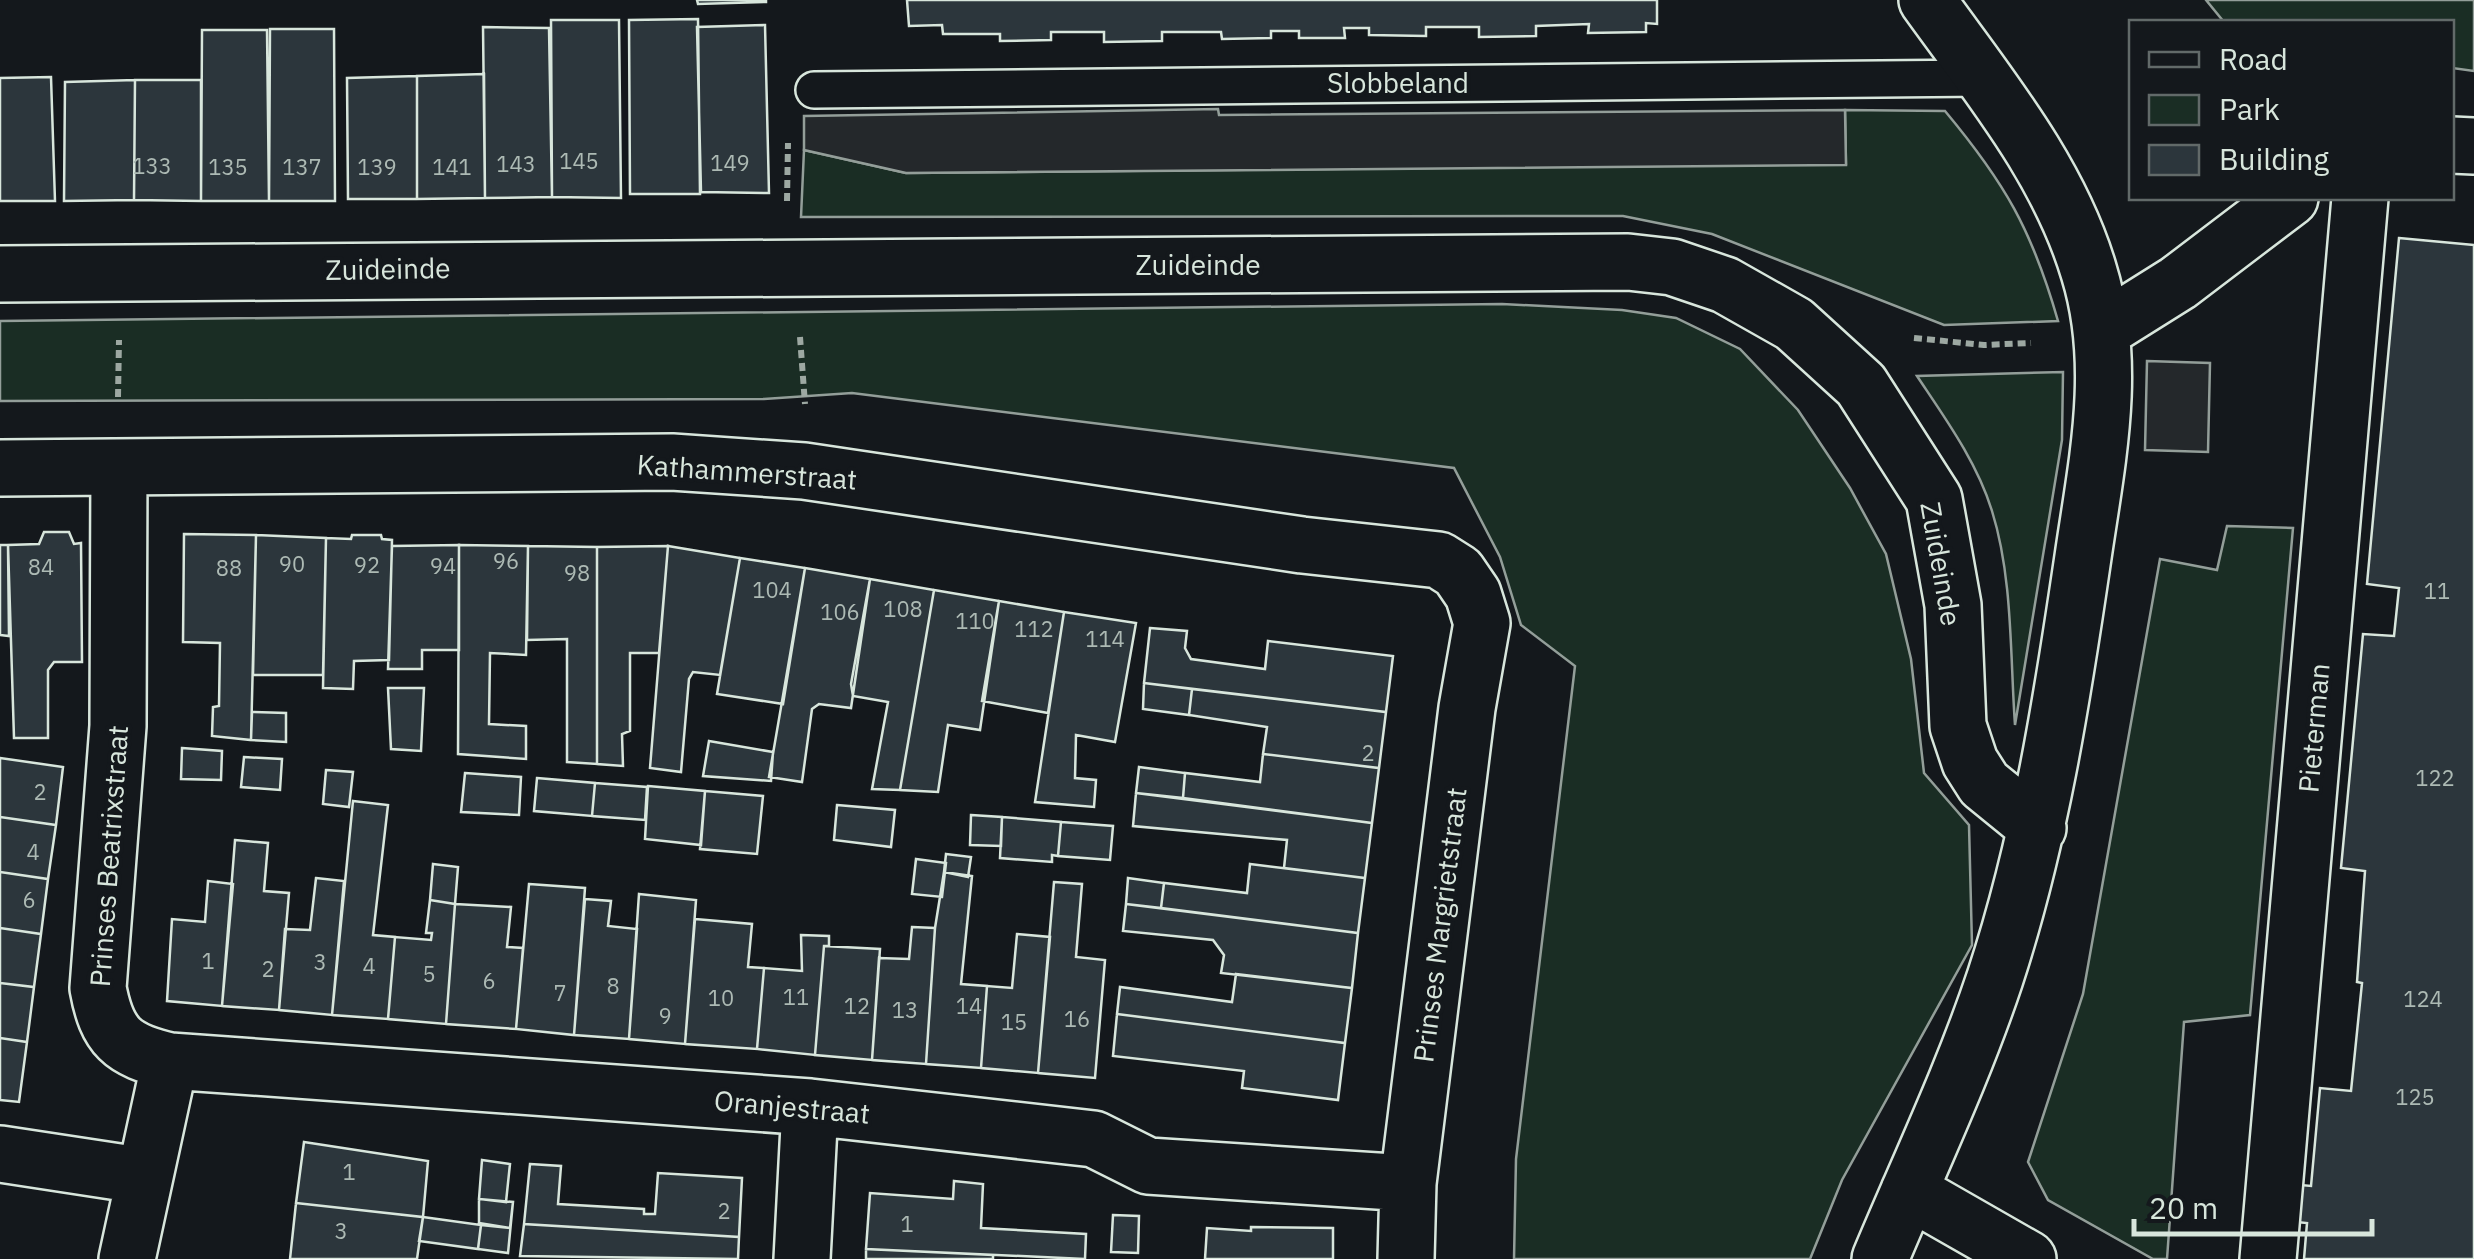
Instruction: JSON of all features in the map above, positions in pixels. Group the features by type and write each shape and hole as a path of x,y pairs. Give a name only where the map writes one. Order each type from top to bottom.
{"street":[{"path":"1880,1259 1995,978 2038,828 2060,712 2102,430 2102,330 2078,239 2030,144 1927,0"},
{"path":"2102,330 2178,283 2287,200"},
{"name":"Pieterman","path":"2268,1259 2360,200"},
{"name":"Zuideinde","path":"0,274 796,265 1628,262 1672,267 1726,285 1794,324 1860,384 1934,499 1952,604 1958,726 1970,762 1984,784 2038,828"},
{"name":"Kathammerstraat","path":"0,468 672,462 804,471 1302,545 1406,553 1439,560 1458,572 1473,594"},
{"name":"Prinses Beatrixstraat","path":"118,468 118,726 98,988 104,1018 123,1044 170,1061"},
{"name":"Prinses Margrietstraat","path":"1406,1259 1408,1183 1467,708 1482,622 1473,594"},
{"path":"127,1259 170,1061"},
{"name":"Oranjestraat","path":"170,1061 810,1107 1094,1139 1148,1166 1408,1183"},
{"path":"802,1259 810,1107"},
{"path":"0,1154 145,1176"},
{"path":"1909,1191 2028,1259"}],"lane":[{"name":"Slobbeland","path":"814,90 1983,78"}],"path":[{"path":"787,218 788,135"},
{"path":"800,324 805,403"},
{"path":"118,415 119,330"},
{"path":"1984,345 2023,344"}],"green space":[{"path":"2206,0 2474,0 2474,71 2454,68 2454,20 2222,20"},
{"path":"1845,110 1945,111 1984,161 2014,209 2038,260 2058,321 1944,325 1712,234 1623,216 801,217 804,150 906,173 1846,164"},
{"path":"1502,304 1622,310 1676,318 1740,349 1798,410 1850,488 1886,554 1911,659 1924,773 1969,825 1972,945 1842,1180 1810,1259 1514,1259 1516,1159 1575,666 1521,625 1500,557 1454,468 852,393 764,399 0,401 0,321"},
{"path":"2063,372 2062,440 2015,725 2007,590 1992,511 1969,458 1917,376"},
{"path":"2227,526 2293,528 2250,1015 2184,1022 2167,1259 2153,1259 2048,1200 2028,1162 2083,994 2160,559 2217,570"}],"shaded area":[{"path":"1218,109 1219,115 1845,110 1846,165 906,173 804,150 804,116"},
{"path":"2147,361 2210,363 2208,452 2145,450"}],"building":[{"path":"697,0 766,0 766,2 698,4"},
{"path":"907,0 1657,0 1657,24 1646,23 1646,32 1588,33 1589,24 1536,26 1536,36 1479,37 1479,27 1426,27 1426,36 1369,35 1369,28 1344,28 1345,38 1299,38 1299,31 1271,31 1271,38 1222,39 1221,32 1162,32 1162,41 1104,42 1104,32 1051,32 1051,40 1000,41 1000,34 943,34 942,25 909,26"},
{"path":"698,19 700,194 630,194 629,20"},
{"path":"551,20 619,20 621,198 552,197"},
{"path":"765,25 769,193 701,192 697,27"},
{"path":"483,27 549,28 552,197 485,198"},
{"path":"270,29 334,29 335,201 269,201"},
{"path":"202,30 267,30 269,201 201,201"},
{"path":"484,74 485,198 417,199 417,76"},
{"path":"417,76 417,199 348,199 347,78"},
{"path":"51,77 55,201 0,201 0,78"},
{"path":"135,80 134,200 64,201 65,82"},
{"path":"135,80 201,80 201,201 134,200"},
{"path":"2399,238 2474,245 2474,1259 2304,1259 2307,1223 2287,1221 2290,1184 2311,1186 2320,1088 2351,1091 2362,983 2357,982 2365,871 2341,868 2363,634 2394,636 2399,588 2367,584"},
{"path":"44,532 69,532 74,544 81,543 82,662 54,662 48,670 48,738 14,738 8,545 39,544"},
{"path":"184,534 256,535 251,740 212,736 213,707 219,706 220,643 183,642"},
{"path":"256,535 326,538 323,675 253,675"},
{"path":"352,535 381,535 382,539 392,540 389,660 354,661 353,689 323,688 326,538 351,539"},
{"path":"0,545 8,545 9,636 0,635"},
{"path":"459,545 528,546 526,655 490,653 489,724 526,726 526,759 458,754"},
{"path":"459,545 459,650 422,650 422,669 388,669 392,546"},
{"path":"528,546 597,547 597,764 567,762 567,639 527,640"},
{"path":"668,546 740,558 720,675 693,672 689,679 681,772 650,768"},
{"path":"668,546 659,653 630,653 630,731 622,734 623,766 597,764 597,547"},
{"path":"740,558 805,568 783,704 717,694"},
{"path":"805,568 870,579 851,708 819,704 812,709 802,782 769,777"},
{"path":"870,579 934,590 900,790 872,789 888,702 853,696 851,684"},
{"path":"934,590 999,601 980,730 948,725 938,792 900,790"},
{"path":"999,601 1064,612 1048,713 982,701"},
{"path":"1064,612 1136,623 1115,742 1076,735 1075,778 1096,780 1094,807 1035,802"},
{"path":"1150,628 1187,631 1185,648 1191,659 1265,669 1268,641 1393,656 1386,712 1144,683"},
{"path":"1144,683 1192,689 1189,715 1143,709"},
{"path":"388,688 424,688 421,751 391,749"},
{"path":"1192,689 1386,712 1379,768 1263,754 1267,727 1189,715"},
{"path":"252,712 286,713 286,742 251,740"},
{"path":"709,741 773,752 771,781 703,776"},
{"path":"182,748 222,751 221,780 181,779"},
{"path":"1263,754 1379,768 1372,823 1183,798 1185,773 1260,782"},
{"path":"244,757 282,759 280,790 241,787"},
{"path":"0,758 63,767 56,825 0,817"},
{"path":"1139,767 1185,773 1183,798 1136,793"},
{"path":"326,770 353,772 349,807 323,804"},
{"path":"465,773 521,777 519,815 461,812"},
{"path":"537,778 595,783 592,816 534,811"},
{"path":"595,783 647,787 645,820 592,816"},
{"path":"648,786 705,791 701,845 645,839"},
{"path":"705,791 763,796 757,854 700,849"},
{"path":"1136,793 1372,823 1365,878 1284,868 1287,840 1133,826"},
{"path":"353,801 388,805 373,935 395,937 388,1019 332,1015"},
{"path":"837,805 895,810 891,847 834,840"},
{"path":"971,815 1002,817 1001,846 970,845"},
{"path":"0,817 56,825 48,879 0,872"},
{"path":"1002,817 1061,822 1058,856 1052,855 1052,862 1000,858"},
{"path":"1061,822 1113,826 1110,860 1058,856"},
{"path":"235,840 268,843 264,891 289,893 279,1010 222,1006"},
{"path":"946,854 971,857 968,877 944,872"},
{"path":"916,859 946,863 942,897 912,894"},
{"path":"433,864 458,867 455,904 430,900"},
{"path":"1250,864 1365,878 1358,933 1161,908 1164,883 1247,893"},
{"path":"0,872 48,879 41,934 0,928"},
{"path":"944,872 972,876 961,984 987,986 981,1068 926,1064 935,928"},
{"path":"316,878 344,881 332,1015 279,1010 285,929 310,930"},
{"path":"1128,878 1164,883 1161,908 1126,904"},
{"path":"208,881 233,884 222,1006 167,1001 172,919 205,922"},
{"path":"1054,882 1082,884 1076,957 1105,960 1095,1078 1038,1073"},
{"path":"529,884 585,888 574,1035 516,1029"},
{"path":"639,894 696,900 685,1044 629,1039"},
{"path":"585,899 611,901 608,926 637,929 629,1039 574,1035"},
{"path":"430,900 455,904 446,1024 388,1019 395,937 431,940 432,933 426,933"},
{"path":"455,904 511,907 507,947 523,948 516,1029 446,1024"},
{"path":"1126,904 1358,933 1352,988 1221,973 1224,955 1213,940 1123,931"},
{"path":"695,919 752,924 748,967 764,968 757,1049 685,1044"},
{"path":"912,927 935,928 926,1064 872,1060 879,958 909,959"},
{"path":"0,928 41,934 34,987 0,983"},
{"path":"1017,934 1050,937 1038,1073 981,1068 987,986 1012,988"},
{"path":"801,935 829,936 829,946 824,946 815,1055 757,1049 764,968 802,971"},
{"path":"824,946 880,949 872,1060 815,1055"},
{"path":"1236,974 1352,988 1345,1043 1117,1014 1120,987 1232,1002"},
{"path":"0,983 34,987 27,1042 0,1038"},
{"path":"1117,1014 1345,1043 1338,1100 1242,1088 1244,1071 1113,1056"},
{"path":"0,1038 27,1042 19,1102 0,1100"},
{"path":"304,1142 428,1161 423,1217 296,1203"},
{"path":"482,1160 510,1164 506,1202 479,1199"},
{"path":"530,1164 561,1166 558,1204 644,1209 644,1214 655,1214 658,1173 742,1178 739,1237 524,1224"},
{"path":"954,1181 983,1184 981,1228 1086,1234 1085,1259 866,1249 870,1193 953,1199"},
{"path":"479,1199 513,1202 510,1228 479,1223"},
{"path":"513,1202 508,1253 478,1249 481,1225 510,1228"},
{"path":"296,1203 423,1217 417,1259 290,1259"},
{"path":"1113,1215 1139,1216 1138,1253 1111,1252"},
{"path":"423,1217 481,1225 478,1249 419,1241"},
{"path":"524,1224 739,1237 738,1259 520,1256"},
{"path":"1251,1227 1333,1228 1333,1259 1205,1259 1207,1228 1251,1231"},
{"path":"866,1249 993,1255 993,1259 866,1259"}]}
